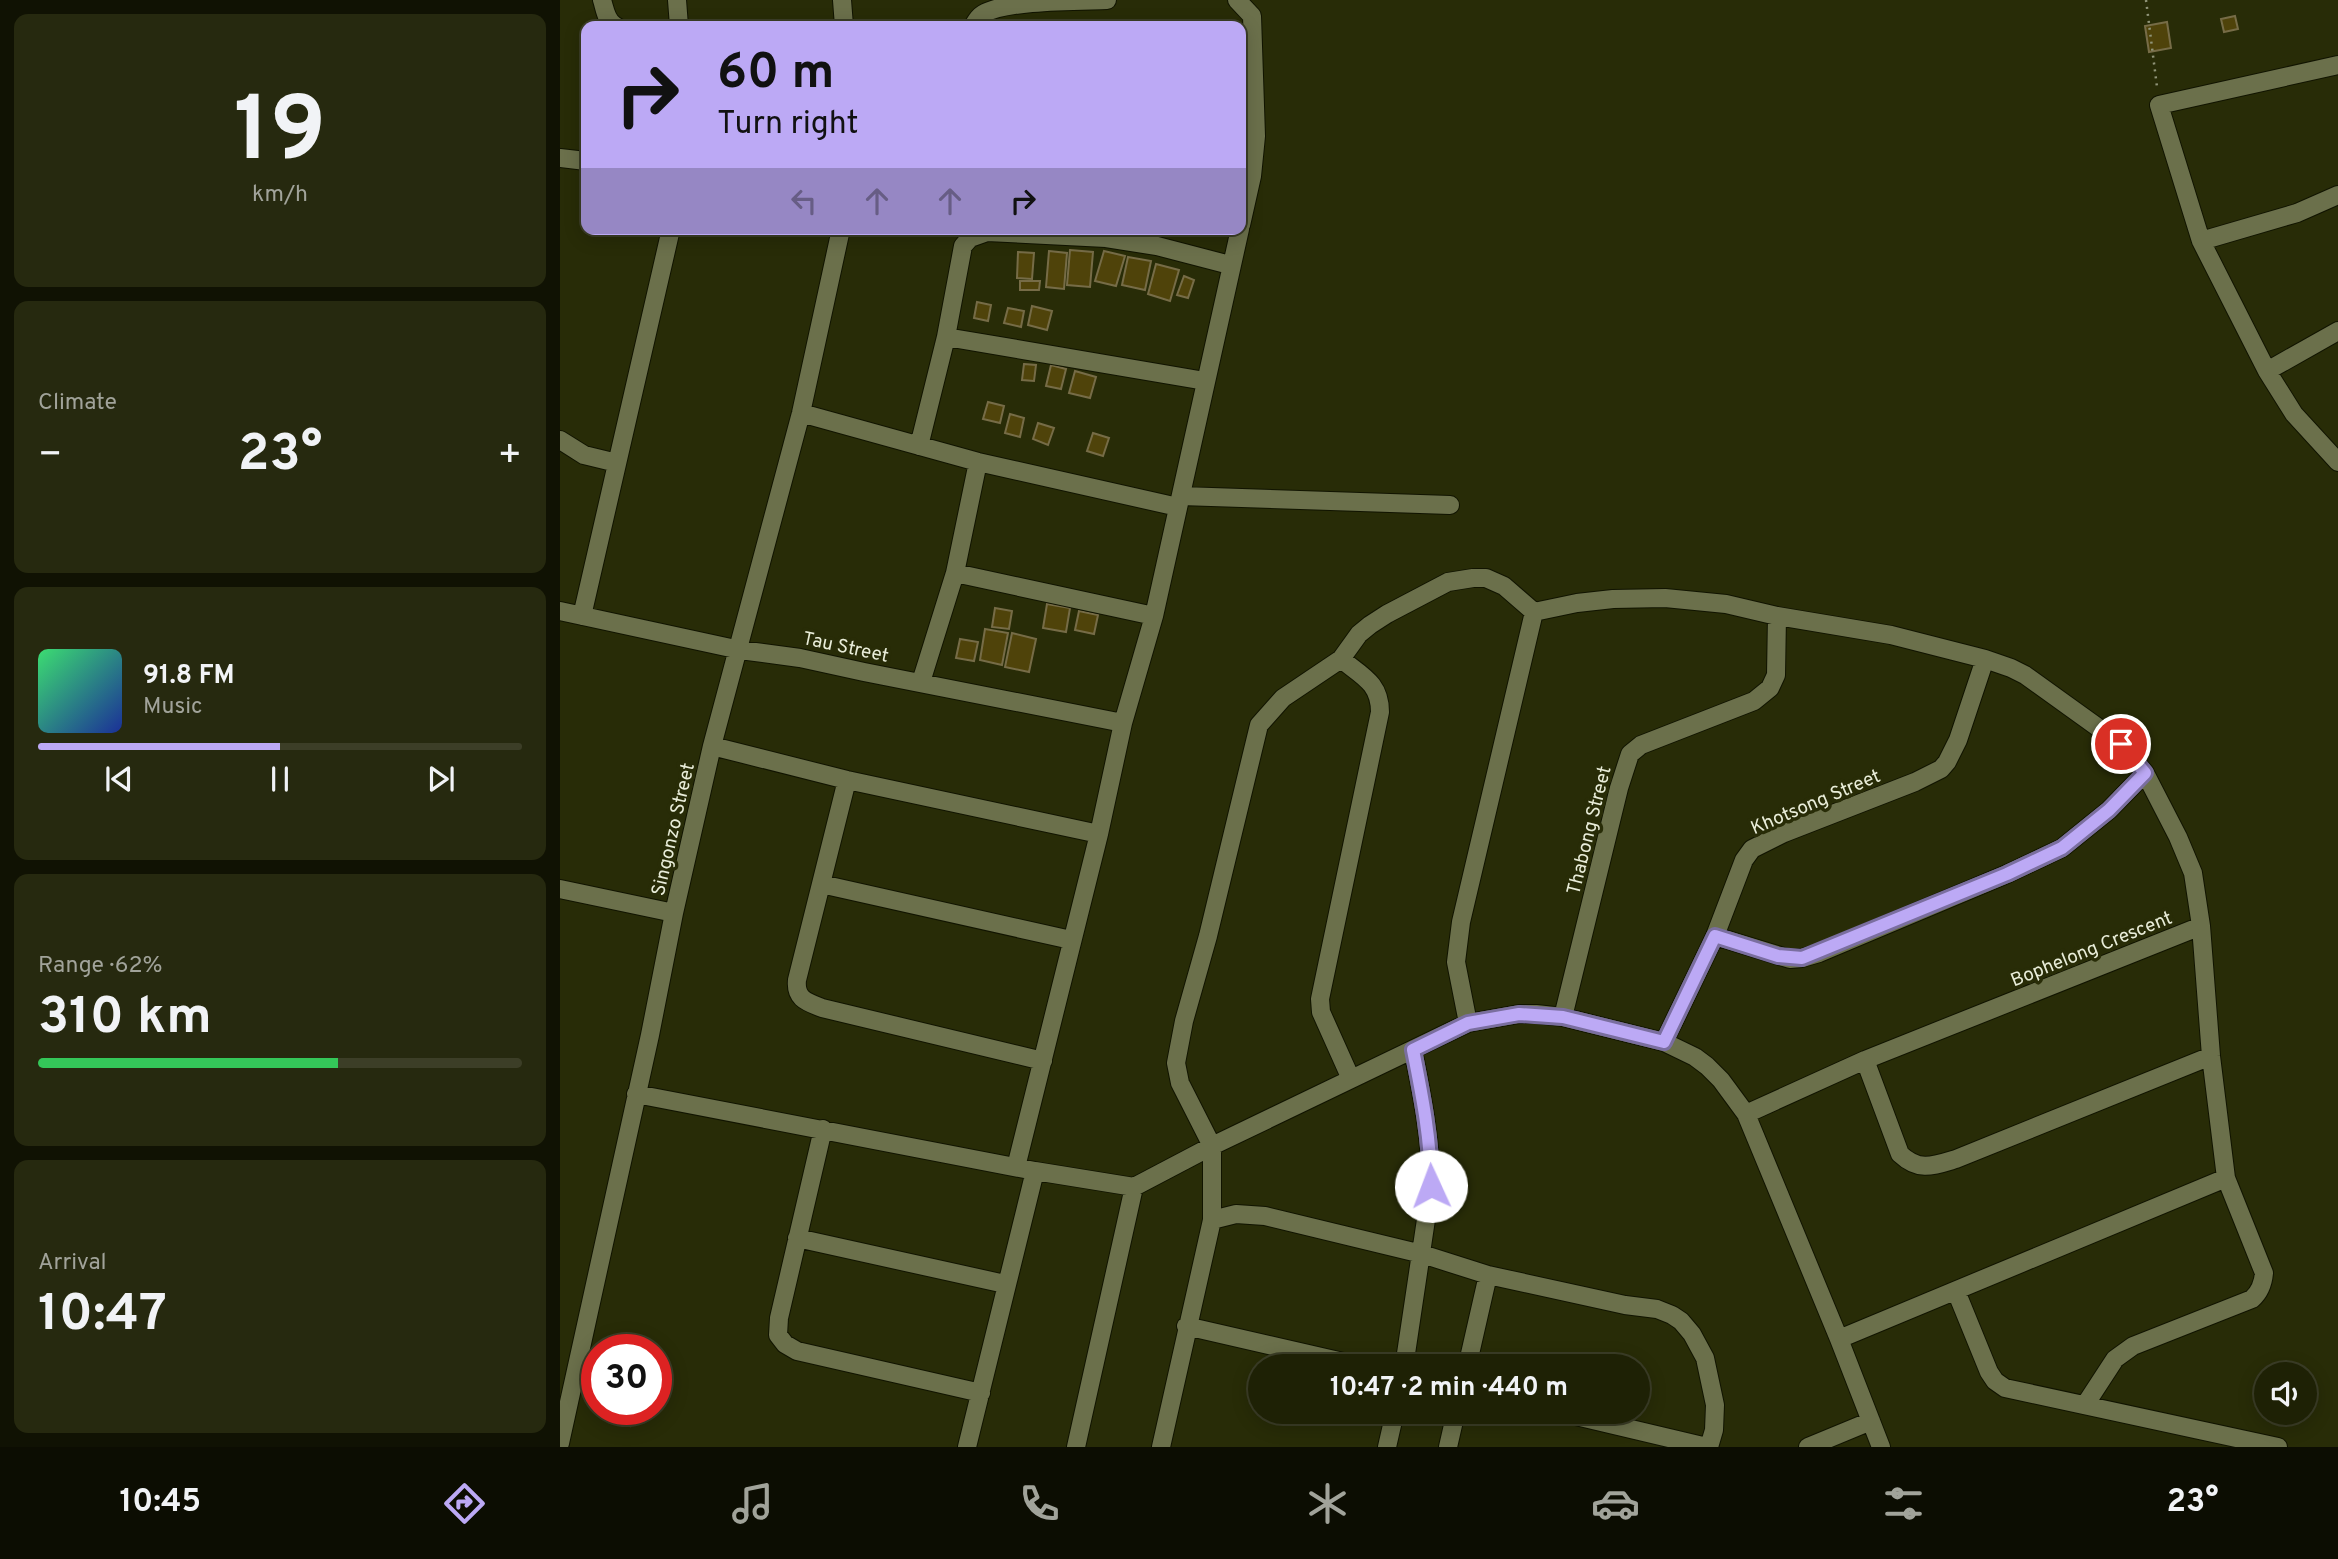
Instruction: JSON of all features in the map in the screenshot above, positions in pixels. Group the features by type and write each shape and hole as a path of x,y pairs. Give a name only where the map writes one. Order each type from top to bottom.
{"street":[{"path":"602,0 610,21"},
{"path":"677,0 679,21"},
{"path":"842,0 844,21"},
{"path":"976,21 981,14 1004,7 1052,1 1107,0"},
{"path":"1237,0 1252,16 1248,107 1256,136 1254,163 1246,200"},
{"path":"2338,65 2159,105 2201,241 2267,371 2294,414 2338,462"},
{"path":"560,158 581,160"},
{"path":"2201,241 2297,213 2338,195"},
{"path":"582,616 670,235"},
{"name":"Singonzo Street","path":"560,1443 712,746 740,650 801,413 840,235"},
{"path":"919,446 946,337 963,246 975,235"},
{"path":"1050,235 1126,240 1230,265"},
{"path":"1016,1167 1124,723 1154,616 1238,235"},
{"path":"2267,371 2338,331"},
{"path":"946,337 1205,381"},
{"path":"801,413 978,462 1180,501 1450,505"},
{"path":"560,440 584,455 617,463"},
{"path":"921,682 955,573 978,462"},
{"path":"955,573 1154,616"},
{"path":"1160,1447 1212,1220 1212,1146 1180,1083 1176,1063 1184,1021 1208,936 1259,725 1283,698 1341,659 1359,634 1370,625 1448,582 1486,578 1504,586 1534,612 1459,934 1456,962 1468,1023"},
{"name":"Bophelong Crescent","path":"1534,612 1613,599 1665,598 1727,604 1777,617 1891,635 1985,659 2025,675 2121,744 2145,773 2178,837 2193,873 2201,926 1865,1060 1746,1114"},
{"name":"Tau Street","path":"560,611 740,650 800,658 1124,723"},
{"name":"Thabong Street","path":"1563,1017 1619,788 1630,754 1641,745 1754,701 1770,688 1776,675 1777,617"},
{"path":"1341,659 1373,686 1380,697 1376,740 1320,999 1321,1012 1351,1079"},
{"name":"Khotsong Street","path":"1664,1042 1715,936 1744,860 1752,849 1784,833 1915,782 1941,769 1958,740 1985,659"},
{"path":"712,746 847,780 1099,834"},
{"path":"1715,936 1790,958 1819,953 2062,848 2109,810 2145,773"},
{"path":"847,780 797,980 798,995 822,1008 1043,1061"},
{"path":"821,884 1071,940"},
{"path":"560,889 674,913"},
{"path":"2085,1405 2115,1359 2133,1346 2252,1299 2258,1294 2264,1273 2225,1178 2211,1056 2201,926"},
{"path":"636,1094 1035,1171 1134,1187 1212,1146 1468,1023 1519,1014 1563,1017 1664,1042 1707,1066 1746,1114 1881,1447"},
{"path":"1406,1354 1431,1186 1424,1105 1413,1050"},
{"path":"1865,1060 1900,1154 1909,1162 1933,1166 2211,1056"},
{"path":"823,1129 779,1318 778,1335 785,1344 812,1356 981,1393"},
{"path":"967,1447 1035,1171"},
{"path":"1839,1339 2225,1178"},
{"path":"1076,1447 1134,1187"},
{"path":"1212,1220 1236,1214 1265,1216 1422,1254 1488,1275 1625,1305 1657,1309 1681,1321 1692,1334 1704,1358 1713,1390 1716,1419 1708,1447 1610,1424"},
{"path":"797,1238 1006,1284"},
{"path":"1470,1354 1488,1275"},
{"path":"1956,1291 1989,1372 1995,1381 2005,1388 2278,1447"},
{"path":"1186,1326 1308,1354"},
{"path":"1808,1447 1871,1421"},
{"path":"1387,1447 1392,1424"},
{"path":"1448,1447 1453,1424"}],"path":[{"path":"2146,0 2159,105"}],"building":[{"path":"2235,16 2238,29 2224,32 2221,19"},
{"path":"2167,22 2171,48 2149,52 2145,26"},
{"path":"1070,250 1093,252 1090,287 1067,285"},
{"path":"1049,251 1067,253 1064,289 1046,287"},
{"path":"1104,251 1125,256 1116,286 1095,281"},
{"path":"1018,252 1034,253 1032,279 1017,278"},
{"path":"1128,257 1151,261 1145,290 1122,285"},
{"path":"1156,264 1179,270 1170,301 1148,294"},
{"path":"1184,276 1194,280 1188,298 1177,295"},
{"path":"1020,281 1040,281 1039,290 1020,290"},
{"path":"977,302 991,305 988,321 974,318"},
{"path":"1032,306 1052,311 1047,330 1028,325"},
{"path":"1008,308 1024,311 1021,327 1004,323"},
{"path":"1024,364 1036,365 1034,381 1022,380"},
{"path":"1051,365 1066,369 1061,389 1046,386"},
{"path":"1075,371 1096,377 1090,398 1069,393"},
{"path":"988,402 1004,406 1000,423 983,419"},
{"path":"1010,414 1024,418 1020,437 1005,433"},
{"path":"1038,423 1054,428 1048,445 1033,439"},
{"path":"1093,433 1109,438 1103,456 1087,451"},
{"path":"1047,604 1070,608 1066,632 1043,628"},
{"path":"995,608 1012,611 1009,629 992,627"},
{"path":"1079,611 1098,615 1094,634 1075,630"},
{"path":"985,629 1008,633 1002,665 980,660"},
{"path":"1012,633 1036,639 1029,672 1005,667"},
{"path":"960,639 978,642 974,661 956,658"}],"route":[{"path":"1431,1186 1424,1105 1413,1050 1468,1023 1519,1014 1563,1017 1664,1042 1715,936 1778,956 1802,958 2007,874 2062,848 2109,810 2145,773 2121,744"}]}
